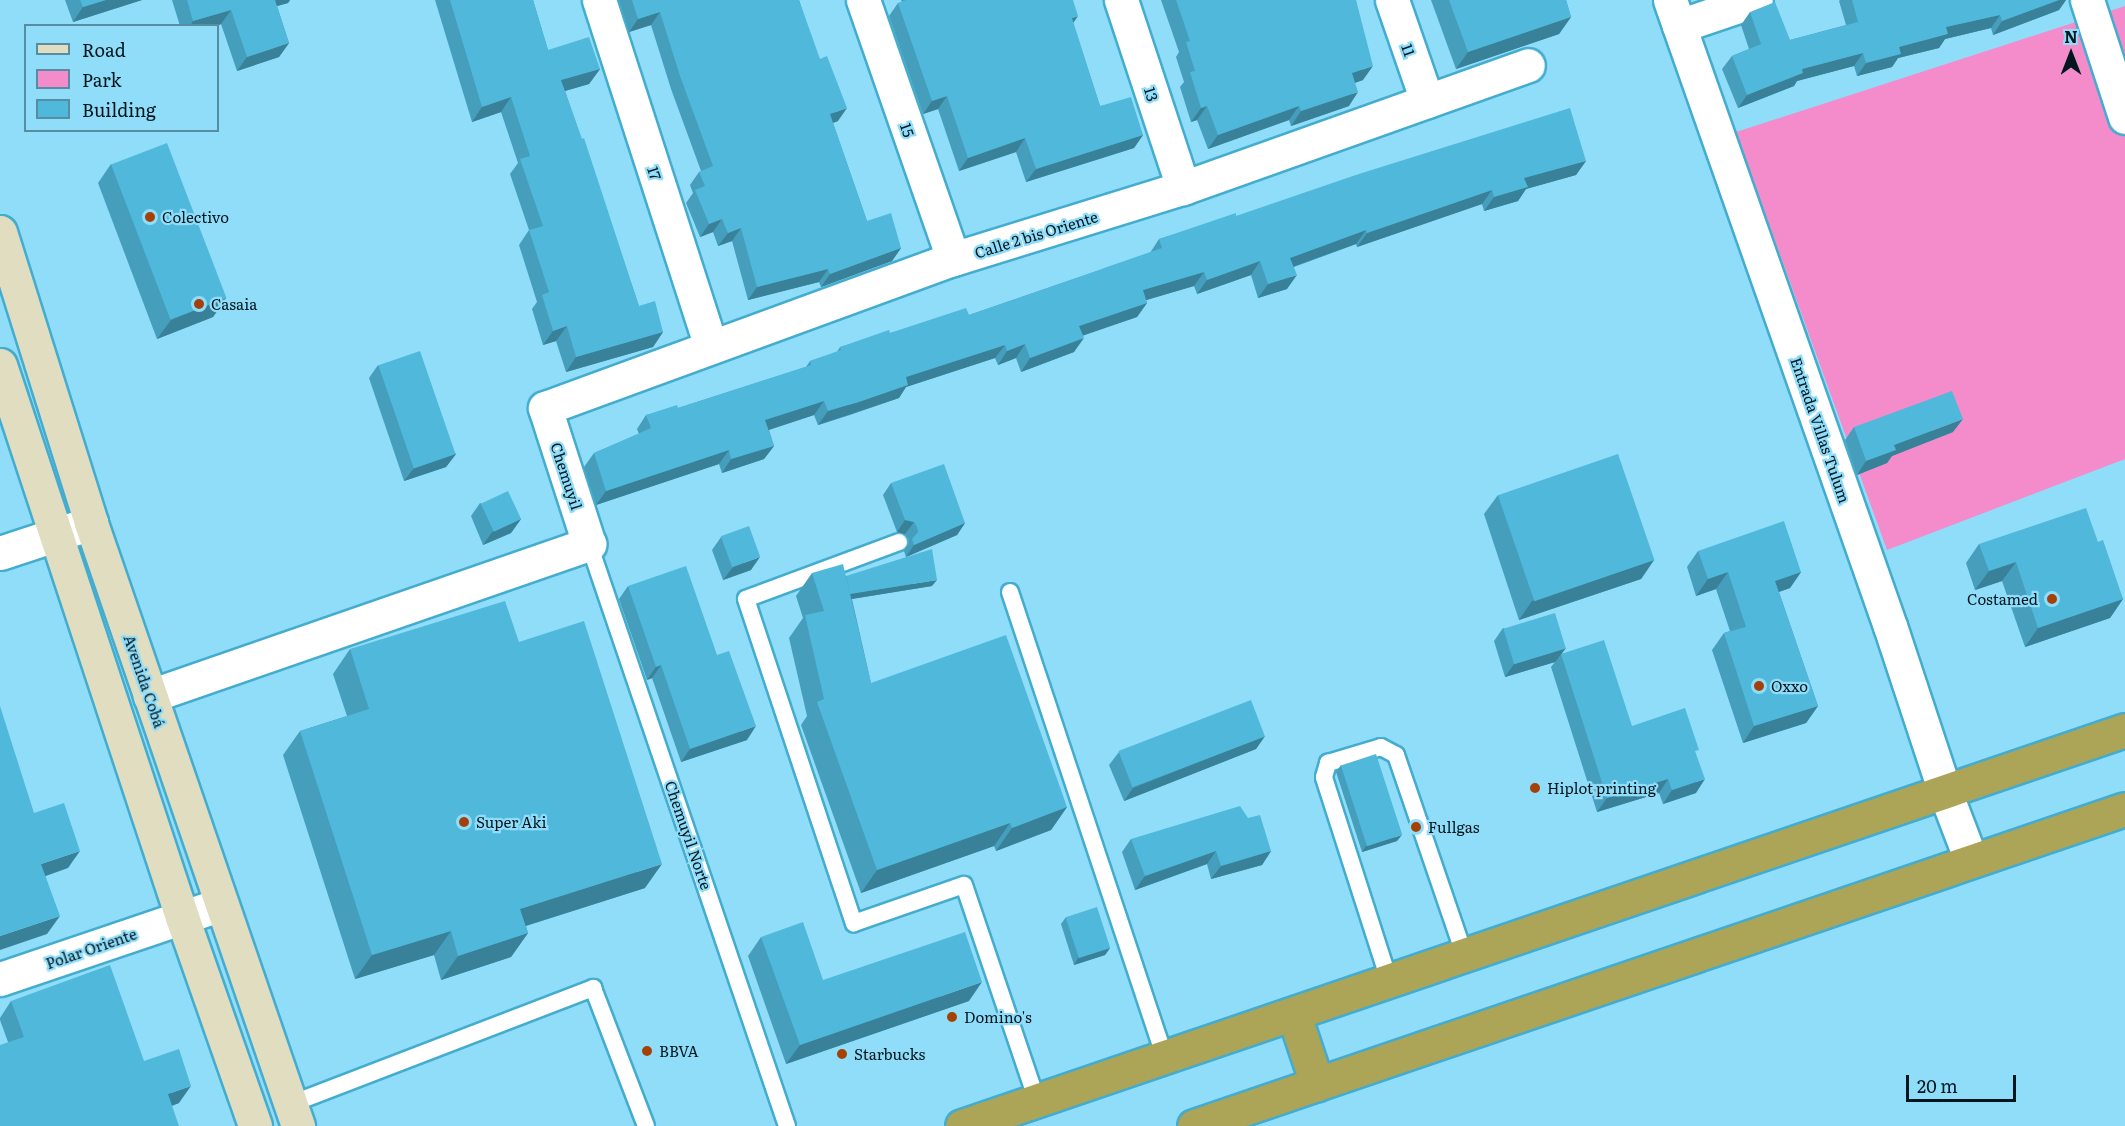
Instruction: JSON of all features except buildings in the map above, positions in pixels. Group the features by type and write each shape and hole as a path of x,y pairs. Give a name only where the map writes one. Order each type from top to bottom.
{"highway":[{"path":"962,1126 1294,1015 1464,954 2125,730"},
{"path":"1194,1126 2125,809"},
{"path":"1294,1015 1317,1084"}],"main road":[{"name":"Avenida Cobá","path":"0,232 91,523 294,1115"},
{"path":"0,365 182,917 255,1126"}],"street":[{"name":"17","path":"599,0 711,346"},
{"name":"15","path":"863,0 953,259"},
{"name":"13","path":"1121,0 1183,188"},
{"name":"11","path":"1392,0 1427,101"},
{"path":"1675,13 1756,0"},
{"path":"2087,0 2125,117"},
{"name":"Entrada Villas Tulum","path":"1675,13 1890,626 1945,792 1971,860"},
{"name":"Calle 2 bis Oriente","path":"545,408 953,259 1183,188 1528,65"},
{"name":"Chemuyil","path":"545,408 589,544"},
{"path":"0,553 91,523"},
{"path":"150,696 589,544"},
{"name":"Polar Oriente","path":"0,979 221,904"}],"lane":[{"path":"899,542 746,598 854,923 964,885 1037,1101"},
{"name":"Chemuyil Norte","path":"589,544 788,1126"},
{"path":"1010,592 1165,1058"},
{"path":"1389,980 1324,777 1328,763 1381,747 1396,755 1464,954"},
{"path":"294,1115 593,988 646,1126"}],"green space":[{"path":"2125,6 2125,459 1887,550 1744,155 1733,133"}],"place":[{"name":"Colectivo","path":"150,217"},
{"name":"Casaia","path":"199,304"},
{"name":"Costamed","path":"2052,599"},
{"name":"Oxxo","path":"1759,686"},
{"name":"Hiplot printing","path":"1535,788"},
{"name":"Super Aki","path":"464,822"},
{"name":"Fullgas","path":"1416,827"},
{"name":"Domino's","path":"952,1017"},
{"name":"BBVA","path":"647,1051"},
{"name":"Starbucks","path":"842,1054"}]}
